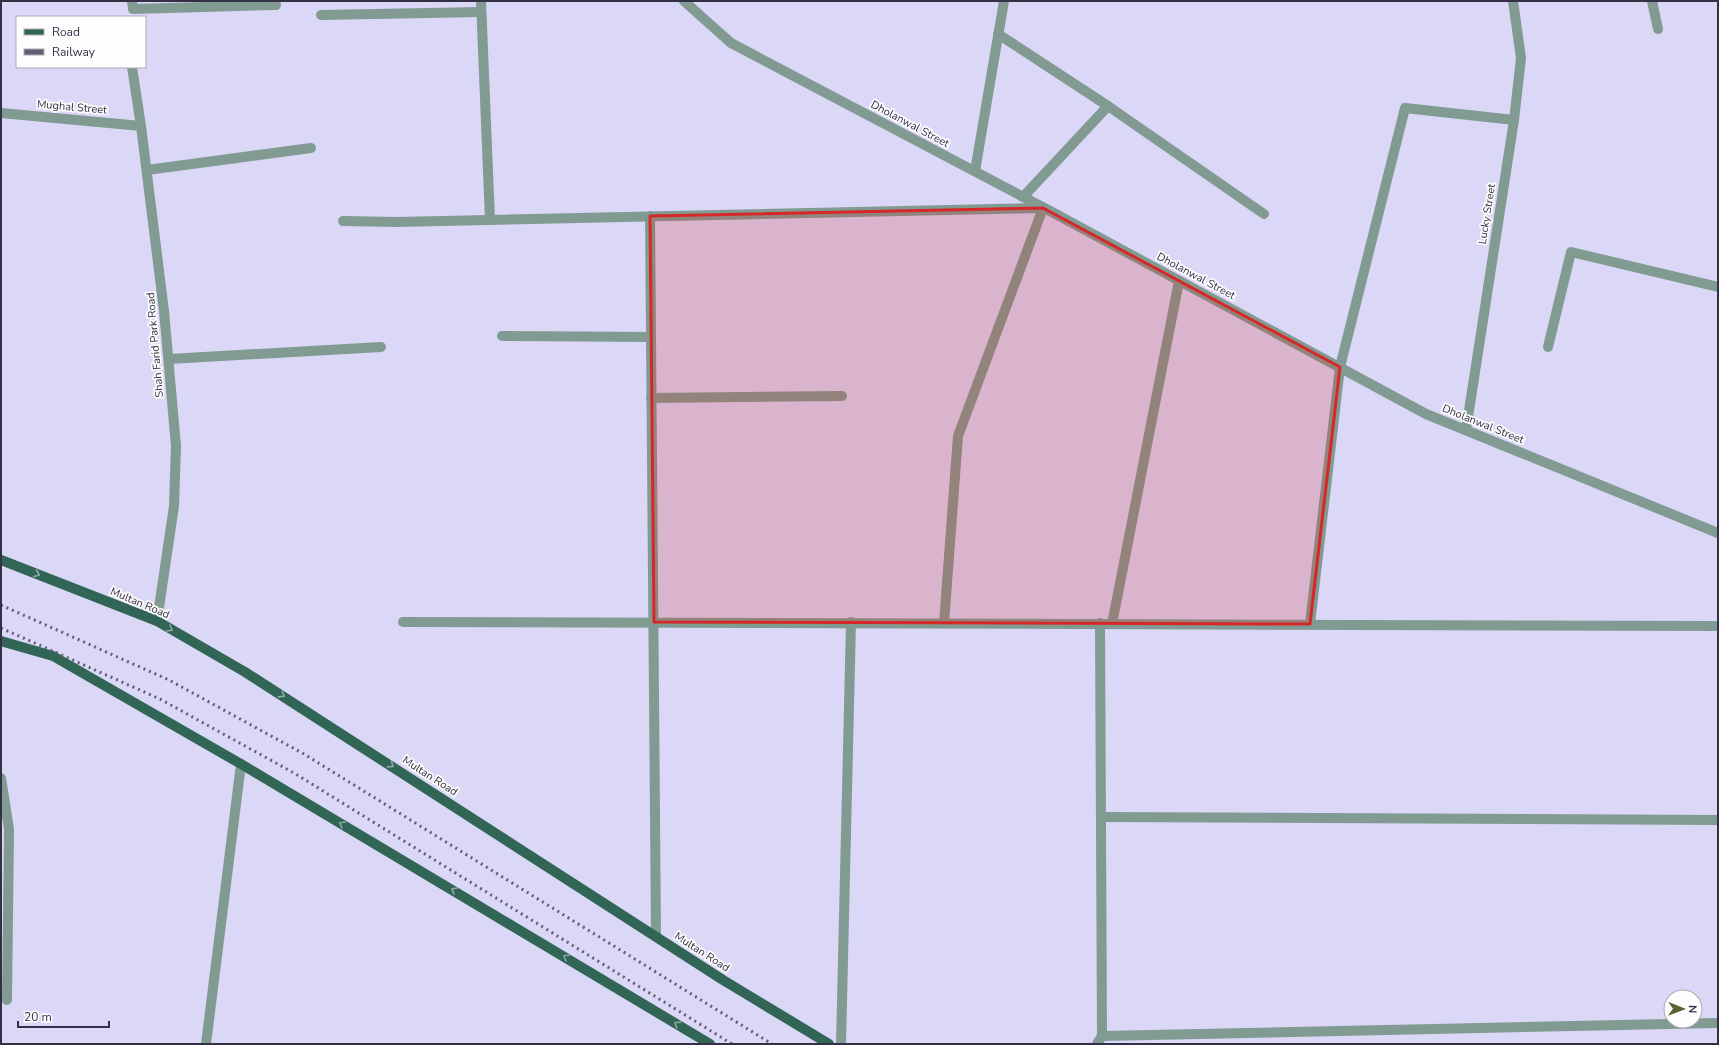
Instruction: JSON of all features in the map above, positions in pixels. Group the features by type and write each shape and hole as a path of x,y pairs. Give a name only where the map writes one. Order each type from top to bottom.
{"main road":[{"name":"Multan Road","path":"1,560 157,621 245,672 723,980 829,1044"},
{"path":"1,640 53,656 241,764 710,1044"}],"street":[{"path":"481,1 490,220"},
{"name":"Dholanwal Street","path":"684,1 731,43 1023,197 1426,414 1718,533"},
{"path":"975,172 1004,1"},
{"name":"Lucky Street","path":"1466,430 1514,120 1521,58 1513,1"},
{"path":"1652,1 1658,29"},
{"path":"134,7 276,5"},
{"path":"321,15 482,12"},
{"path":"998,34 1108,106 1264,214"},
{"name":"Shah Farid Park Road","path":"132,68 147,170 176,446 174,491 157,621"},
{"path":"1023,197 1108,106"},
{"path":"1310,624 1340,367 1405,108 1514,120"},
{"name":"Mughal Street","path":"1,113 141,126"},
{"path":"147,170 311,148"},
{"path":"343,221 490,220 1043,208 958,436 944,623"},
{"path":"650,216 656,936"},
{"path":"1548,347 1571,252 1718,287"},
{"path":"1112,624 1179,281"},
{"path":"502,336 650,338"},
{"path":"168,359 381,347"},
{"path":"651,398 842,396"},
{"path":"403,622 851,622 1718,626"},
{"path":"841,1044 851,622"},
{"path":"1100,623 1100,1040 1718,1023"},
{"path":"206,1044 241,764"},
{"path":"1,778 9,829 7,1000"},
{"path":"1101,818 1718,820"}],"highlighted area":[{"path":"1043,208 1340,367 1310,624 654,622 650,216"}],"railway":[{"path":"1,605 169,680 304,754 772,1044"},
{"path":"1,628 160,699 294,773 732,1044"}]}
